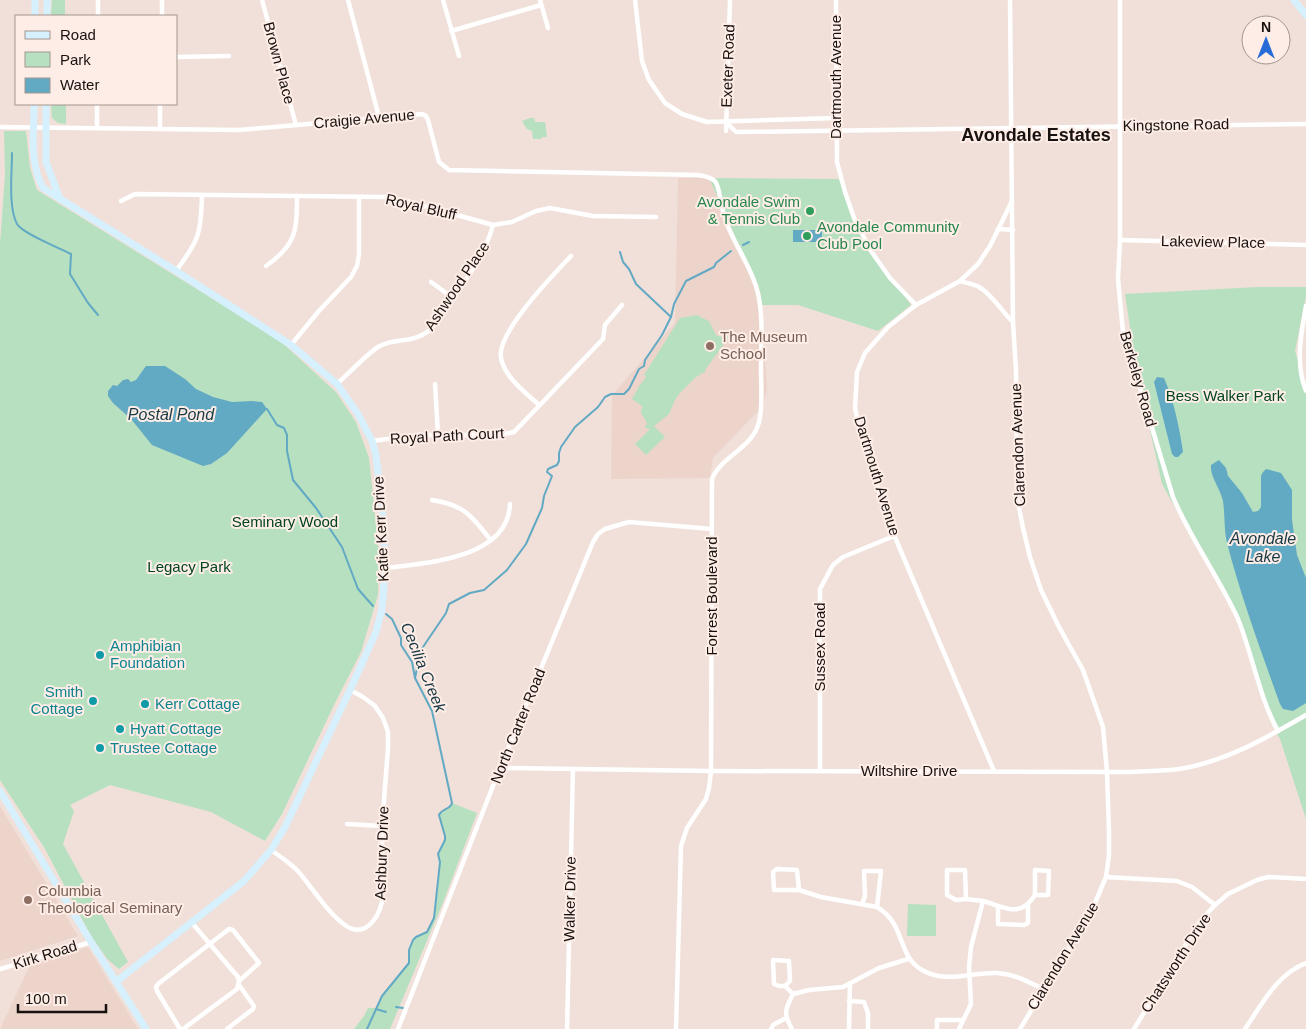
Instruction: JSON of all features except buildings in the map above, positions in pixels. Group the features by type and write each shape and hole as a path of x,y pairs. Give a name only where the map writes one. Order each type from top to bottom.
{"street":[{"path":"35,0 35,15"},
{"path":"47,0 47,15"},
{"path":"98,0 98,15"},
{"path":"162,0 162,15"},
{"name":"Brown Place","path":"262,0 296,125"},
{"path":"348,0 380,117"},
{"path":"443,0 459,56"},
{"path":"635,0 642,61 649,80 661,98 670,107 695,120 707,122 836,118"},
{"name":"Exeter Road","path":"726,131 730,0"},
{"name":"Dartmouth Avenue","path":"836,0 837,162 854,218 871,251 890,278 916,305 888,327 864,353 857,372 856,408 860,432 894,536 994,770"},
{"name":"Clarendon Avenue","path":"1010,0 1013,322 1016,372 1017,497 1030,558 1041,590 1083,670 1103,727 1107,772 1109,855 1106,877 1092,910 1020,1029"},
{"name":"Berkeley Road","path":"1120,0 1120,240 1118,279 1123,332 1163,467 1180,515 1230,602 1264,699 1278,731"},
{"path":"1294,0 1306,15"},
{"path":"452,31 540,3 548,28"},
{"path":"178,56 229,56"},
{"name":"Katie Kerr Drive","path":"34,105 34,156 38,179 43,188 291,346 337,384 358,414 372,441 376,455 384,529 385,568 382,609 376,632 285,827 271,850 244,881 117,981"},
{"path":"46,105 46,162 60,199"},
{"path":"97,105 97,128"},
{"path":"160,105 160,129"},
{"name":"Craigie Avenue","path":"0,127 239,130 422,114 426,116 439,162 448,170 698,175 713,178 717,183"},
{"name":"Kingstone Road","path":"726,122 736,132 1306,124"},
{"name":"Forrest Boulevard","path":"676,1029 681,846 687,828 706,799 711,771 712,479 725,462 756,432 760,420 762,345 758,295 750,269 728,226 717,183"},
{"name":"Royal Bluff","path":"121,201 135,194 385,197 493,224 512,222 536,211 550,208 593,216 656,217"},
{"path":"176,271 191,251 199,236 202,195"},
{"path":"266,266 280,256 290,244 295,230 297,196"},
{"path":"291,346 318,312 351,277 357,266 359,197"},
{"path":"916,305 960,281 978,264 990,246 1012,200"},
{"name":"Ashwood Place","path":"337,384 378,348 389,343 416,339 432,328 482,253 490,239 493,224"},
{"path":"998,229 1013,230"},
{"name":"Lakeview Place","path":"1120,240 1306,244"},
{"path":"539,406 506,373 500,358 502,346 531,299 571,256"},
{"path":"960,281 979,287 990,296 1001,311 1013,322"},
{"path":"432,282 453,298"},
{"name":"Royal Path Court","path":"372,441 417,435 499,435 514,432 603,339 605,325 622,305"},
{"path":"1306,306 1300,358 1306,391"},
{"path":"435,384 438,435"},
{"path":"432,500 448,503 463,509 490,539"},
{"path":"385,568 462,556 478,549 503,528 509,515 510,504"},
{"name":"North Carter Road","path":"398,1029 500,768 593,542 598,534 605,529 629,522 712,530"},
{"name":"Sussex Road","path":"820,771 820,589 833,565 843,557 894,536"},
{"name":"Ashbury Drive","path":"271,850 296,870 345,925 356,930 368,927 380,912 382,902 382,826 388,732 375,706 350,690"},
{"name":"Wiltshire Drive","path":"500,768 711,771 994,770 1107,772 1178,769 1230,755 1306,715"},
{"name":"Walker Drive","path":"567,1029 573,769"},
{"path":"0,791 146,1029"},
{"path":"346,824 382,826"},
{"path":"799,890 797,870 777,869 774,872 774,890 799,890 821,897 877,907 890,916 908,958 921,970 940,978 995,973 1018,976 1043,989"},
{"path":"966,899 966,870 947,870 947,895 956,900 966,899 983,902 1012,910 1028,905 1035,895 1035,870 1049,871 1048,895 1035,895"},
{"path":"862,904 865,896 864,871 881,871 877,907"},
{"path":"1106,877 1177,881 1192,887 1214,904"},
{"name":"Chatsworth Drive","path":"1134,1029 1195,928 1214,904 1228,894 1257,880 1268,877 1306,879"},
{"path":"959,1029 970,1004 970,947 983,902"},
{"path":"998,906 998,924 1024,925 1028,922 1028,905"},
{"path":"192,923 238,977 239,983 254,1006 253,1009 227,1029"},
{"path":"229,929 233,930 258,961 258,966 239,983 237,989 182,1029 156,991 158,984 229,929"},
{"name":"Kirk Road","path":"0,969 91,942"},
{"path":"792,1029 786,1018 787,1006 793,994 809,990 843,987 879,968 908,958"},
{"path":"785,986 790,982 789,961 773,960 774,984 785,986 793,994"},
{"path":"1245,1029 1282,978 1291,970 1306,963"},
{"path":"849,1029 850,983"},
{"path":"850,1001 864,1002 868,1012 868,1029"},
{"path":"771,1029 773,1025 786,1018"},
{"path":"937,1029 937,1020 962,1020"}],"shaded area":[{"name":"The Museum School","path":"678,178 709,178 760,292 767,388 763,406 713,458 710,478 611,479 612,395 675,323"},
{"name":"Columbia Theological Seminary","path":"0,806 78,936 0,961"},
{"path":"88,947 138,1029 0,1029 30,965"}],"green space":[{"path":"52,0 65,0 65,15 51,15"},
{"path":"51,105 66,105 66,124 58,123 52,118"},
{"path":"534,118 535,122 545,122 547,137 533,139 532,131 527,129 522,121"},
{"name":"Legacy Park","path":"4,131 26,131 30,168 37,190 279,340 336,392 356,422 369,458 379,555 378,595 361,652 282,814 265,841 211,812 110,785 70,805 74,811 63,844 128,962 119,969 108,960 91,936 45,849 0,780 0,244 5,175"},
{"path":"709,178 839,179 868,246 911,305 878,331 798,305 762,305 760,292"},
{"name":"Bess Walker Park","path":"1258,287 1306,287 1306,296 1295,351 1306,387 1306,819 1280,739 1258,689 1241,625 1162,484 1136,367 1125,294"},
{"path":"697,315 709,321 716,335 722,337 723,333 729,337 705,372 696,377 680,393 669,414 654,426 665,437 646,455 635,444 650,429 645,428 647,423 641,413 642,406 632,399 646,377 644,375 680,318"},
{"path":"452,803 477,813 444,900 390,1029 354,1029 368,1008 376,1008 386,991 406,967 413,941 430,927 435,912 438,891 438,854 445,836 439,815 450,807"},
{"path":"908,904 936,905 936,936 907,936"}],"water":[{"name":"Avondale Community Club Pool","path":"793,230 822,230 822,242 793,242"},
{"name":"Postal Pond","path":"146,366 165,366 196,389 213,397 232,402 262,402 267,409 227,453 211,464 203,466 152,445 131,419 108,396 108,391 113,385 117,386 123,380 128,379 131,382 136,380"},
{"path":"1157,377 1164,378 1178,423 1183,452 1178,457 1172,454 1154,382"},
{"name":"Avondale Lake","path":"1219,460 1253,512 1258,511 1261,507 1261,476 1266,469 1281,473 1292,490 1292,520 1297,555 1306,578 1306,703 1293,711 1283,709 1280,704 1233,563 1226,538 1223,501 1211,469 1211,465"}],"waterway":[{"path":"12,153 11,199 17,224 26,232 71,254 70,274 98,315"},
{"path":"743,245 749,242"},
{"path":"415,678 421,650 446,613 449,604 470,593 484,590 507,570 526,544 542,508 544,496 552,476 547,472 548,469 557,465 561,447 575,427 598,407 605,397 611,394 624,394 629,389 639,369 644,366 645,360 662,335 671,317 674,304 686,281 714,267 716,263 731,251"},
{"path":"620,252 623,262 629,269 636,284 671,317"},
{"name":"Cecilia Creek","path":"267,409 277,425 284,428 287,435 287,451 293,480 316,508 342,547 358,589 373,606"},
{"name":"Cecilia Creek","path":"367,1029 382,996 409,963 409,950 413,940 427,932 434,918 440,862 438,854 445,840 439,815 450,807 452,803 432,711 415,678 412,662 401,645 401,638 392,619 386,614"},
{"path":"396,1007 403,1008"},
{"path":"376,1009 386,1012"}],"place":[{"name":"Avondale Swim & Tennis Club","path":"810,211"},
{"name":"Avondale Community Club Pool","path":"807,236"},
{"name":"The Museum School","path":"710,346"},
{"name":"Amphibian Foundation","path":"100,655"},
{"name":"Smith Cottage","path":"93,701"},
{"name":"Kerr Cottage","path":"145,704"},
{"name":"Hyatt Cottage","path":"120,729"},
{"name":"Trustee Cottage","path":"100,748"},
{"name":"Columbia Theological Seminary","path":"28,900"}],"district":[{"name":"Avondale Estates","path":"1036,135"}],"park label":[{"name":"Seminary Wood","path":"285,522"}]}
